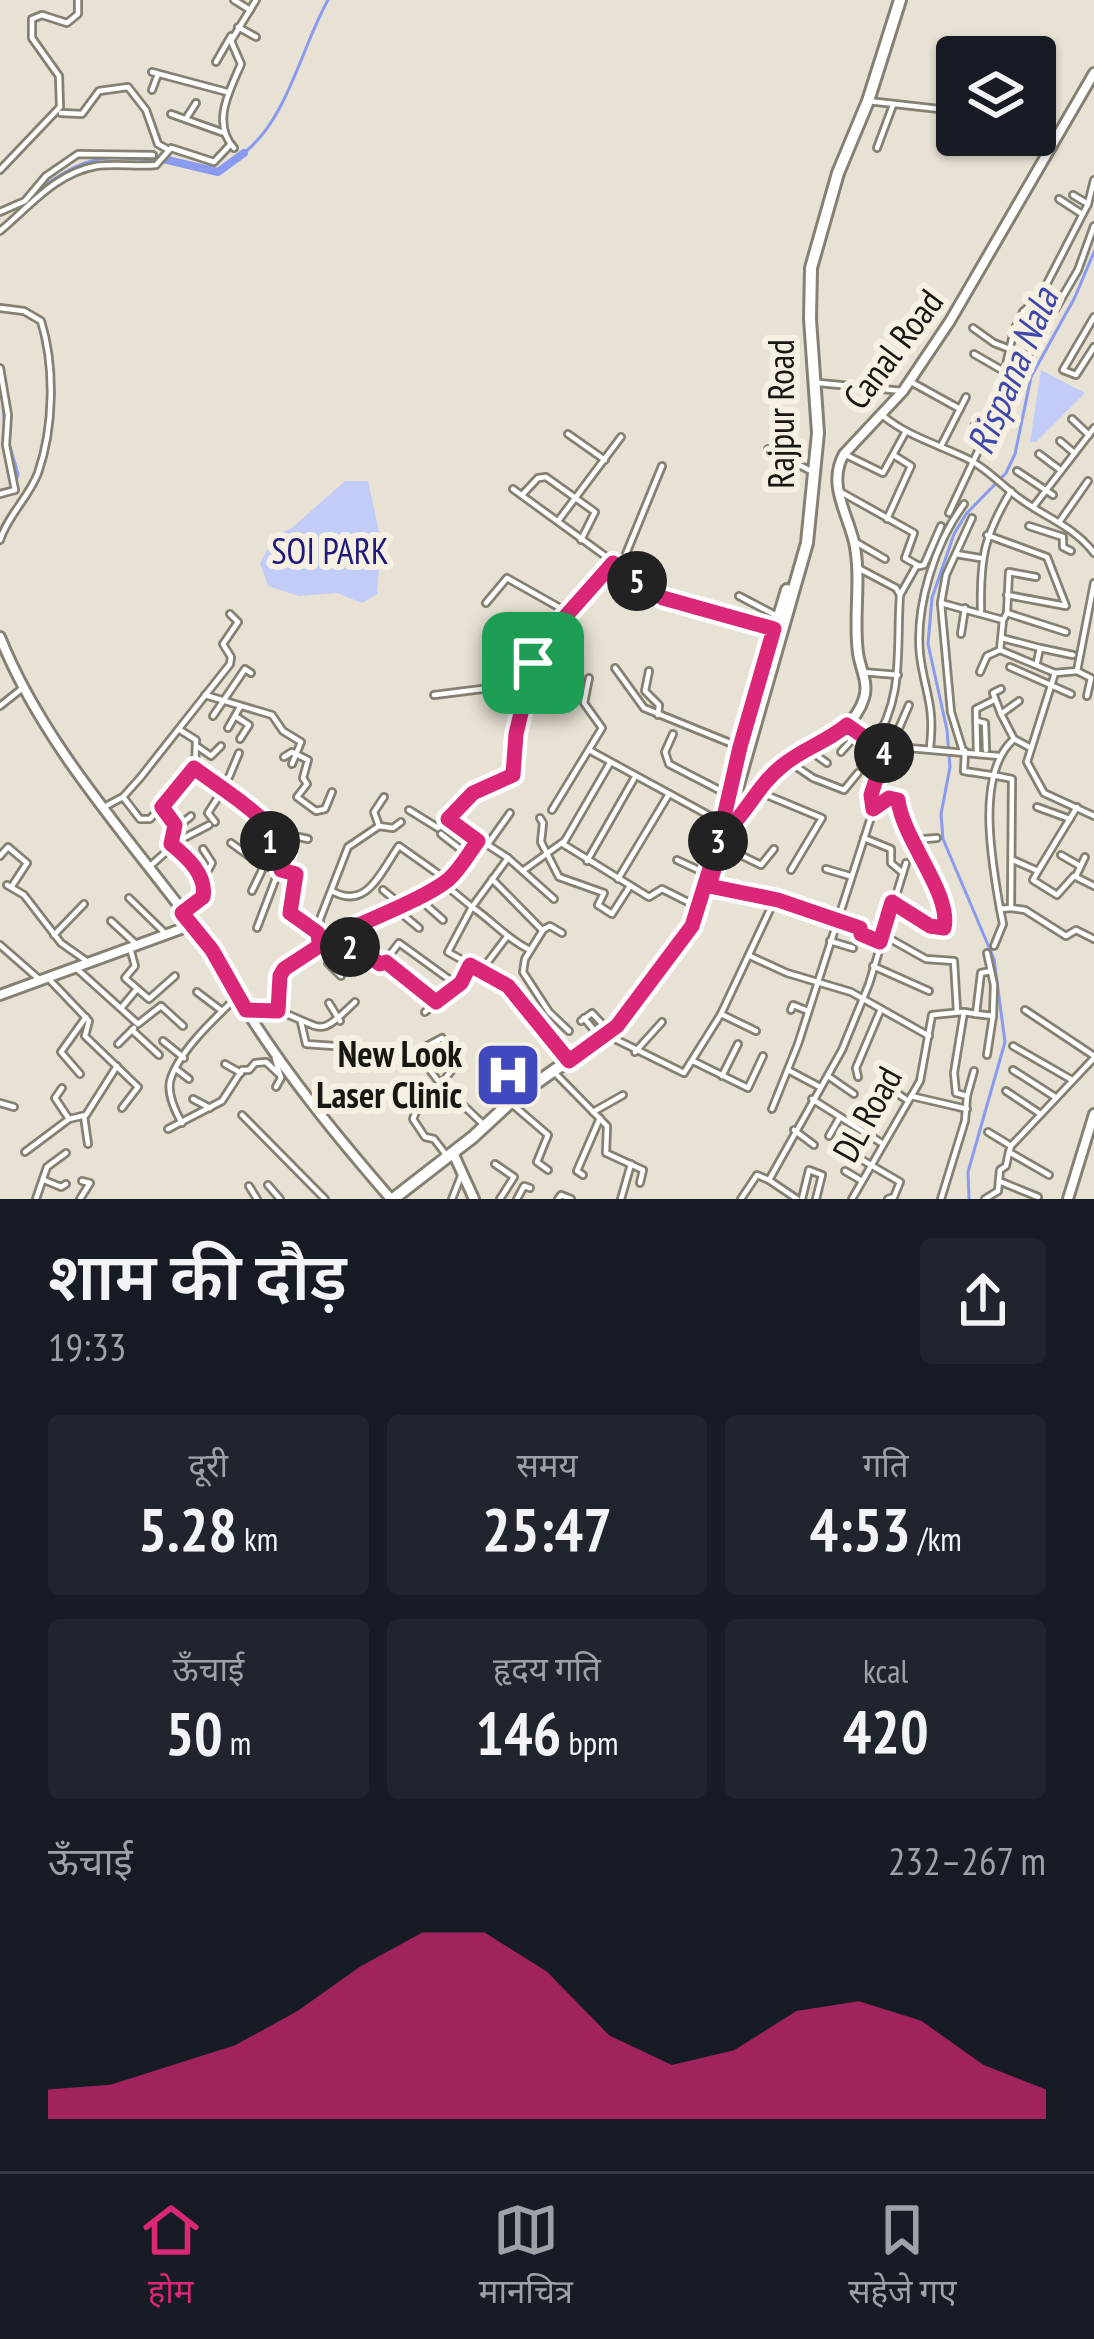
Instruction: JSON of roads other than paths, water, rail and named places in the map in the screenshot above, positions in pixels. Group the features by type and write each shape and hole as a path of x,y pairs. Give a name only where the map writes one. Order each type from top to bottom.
{"main road":[{"name":"Rajpur Road","path":"394,1198 608,1036 644,1002 693,929 802,538 812,471 812,268 838,173 868,101 897,0"},
{"name":"Rajpur Road","path":"812,471 806,264 834,167 897,0"},
{"name":"Rajpur Road","path":"723,833 740,747 778,626"},
{"name":"Rajpur Road","path":"450,1156 526,1090 608,1036 682,940 708,880"}],"street":[{"path":"0,170 58,112 59,76 32,38 31,22 42,15 67,23 79,14 78,0"},
{"path":"234,0 250,10"},
{"path":"216,62 225,41 256,0"},
{"path":"58,112 82,114 99,91 128,87 146,110 158,145 214,162 232,147 224,133 226,92 242,64 231,45 236,30"},
{"path":"236,30 256,37"},
{"path":"152,90 155,73 226,92"},
{"name":"Canal Road","path":"847,725 863,700 858,568 838,491 838,465 903,391 974,284 1094,73"},
{"path":"1083,94 1094,90"},
{"path":"868,101 936,109"},
{"path":"187,117 196,104"},
{"path":"877,148 893,105"},
{"path":"171,114 224,133"},
{"path":"0,231 48,187 78,172 99,166 148,166 162,161 166,150"},
{"path":"0,212 25,201 46,176 78,154 153,155"},
{"path":"949,513 997,407 1007,349 1023,312 1045,287 1088,204 1094,180"},
{"path":"1073,195 1088,204"},
{"path":"1059,199 1082,214"},
{"path":"1022,371 1078,270 1094,226"},
{"path":"1045,287 1063,296"},
{"path":"0,308 24,311 41,321 49,350 51,394 38,473 0,539"},
{"path":"1023,312 1043,322"},
{"path":"1080,339 1094,347 1075,375 1063,365 1094,317"},
{"path":"974,328 1028,356"},
{"path":"974,354 1002,370"},
{"path":"1071,354 1085,362"},
{"path":"0,368 15,490 0,494"},
{"path":"910,381 960,409"},
{"path":"815,383 903,391"},
{"path":"940,446 966,397"},
{"path":"882,415 905,433 971,460 1082,538 1094,553"},
{"path":"1072,419 1094,443"},
{"path":"974,426 987,432"},
{"path":"844,454 880,473 895,456 905,433"},
{"path":"568,434 605,460"},
{"path":"1034,506 1089,434"},
{"path":"558,521 621,437"},
{"path":"1060,441 1072,452"},
{"path":"768,448 812,471"},
{"path":"1039,454 1059,470"},
{"path":"887,518 910,466 895,456"},
{"path":"620,569 662,466"},
{"path":"1017,471 1053,495"},
{"path":"522,495 543,477 596,514 581,539"},
{"path":"1071,551 1063,547 1062,526 1088,481"},
{"path":"513,489 663,598 778,626"},
{"path":"838,491 914,534 904,559 917,565 924,565 941,526"},
{"path":"981,612 980,558 1011,491"},
{"path":"934,748 934,714 921,658 921,616 944,541 964,504"},
{"path":"972,518 954,554 941,603 951,712 964,771 1012,779 1011,908"},
{"path":"1030,526 1063,537"},
{"path":"987,535 1047,557 1066,606 1006,595"},
{"path":"854,541 884,559"},
{"path":"954,554 980,558"},
{"path":"410,810 435,828 473,793 513,775 516,734 533,663 613,563"},
{"path":"788,761 844,790 860,769 887,723 898,689 900,595 917,565"},
{"path":"858,568 896,588 900,595"},
{"path":"1000,650 1010,571 1036,578"},
{"path":"486,603 506,578 569,613"},
{"path":"1077,671 1094,583"},
{"path":"739,596 778,626"},
{"path":"941,603 1066,632"},
{"path":"961,634 964,608"},
{"path":"105,807 123,797 231,661 223,646 238,622 230,614"},
{"path":"1085,626 1094,630"},
{"path":"0,638 23,687 148,868 212,950 246,1010 315,1111 394,1198"},
{"path":"1002,638 1073,655"},
{"path":"1036,665 1040,648"},
{"path":"980,671 987,656 1000,650 1055,673 1077,671 1091,678 1087,696"},
{"path":"615,668 636,700 658,715 740,747"},
{"path":"1010,668 1071,694"},
{"path":"212,716 244,669 251,673"},
{"path":"649,671 645,691 659,705 658,715"},
{"path":"862,672 898,675"},
{"path":"1055,673 1027,762 1050,798 1094,816"},
{"path":"552,810 602,726 584,703 589,678"},
{"path":"0,706 23,687"},
{"path":"434,695 482,689 525,693"},
{"path":"1001,689 993,692 994,700 1014,739 1028,747"},
{"path":"205,695 276,718 301,742 292,764"},
{"path":"977,752 976,709 994,700"},
{"path":"1001,714 1019,701"},
{"path":"762,1096 774,1106 864,838 885,752 909,705"},
{"path":"228,728 240,706"},
{"path":"235,716 249,725 240,739"},
{"path":"977,721 986,723 986,753"},
{"path":"723,833 788,761 847,725 885,752"},
{"path":"123,797 142,820 154,817 194,768 195,739 180,730"},
{"path":"841,752 858,733"},
{"path":"673,734 665,752 669,764 728,794"},
{"path":"994,946 1003,924 990,843 995,777 999,756 1014,739"},
{"path":"893,742 999,756"},
{"path":"196,746 211,756 221,746"},
{"path":"589,750 669,794 761,865 774,849"},
{"path":"809,750 827,764"},
{"path":"284,757 295,752 308,760 303,776 307,784 297,797 304,805 316,812 326,809 332,792"},
{"path":"162,807 174,833 184,838 212,823 208,813 239,753"},
{"path":"523,871 563,842 610,763"},
{"path":"194,768 251,807 273,830 270,854 257,858 230,843"},
{"path":"587,861 635,778"},
{"path":"757,791 822,818 791,870"},
{"path":"618,879 669,794"},
{"path":"379,826 374,812 384,796"},
{"path":"873,809 898,797 902,823 944,905 944,928 930,926 892,902"},
{"path":"1037,807 1070,819"},
{"path":"1077,807 1033,880 1057,895 1076,876 1085,857"},
{"path":"488,844 510,813"},
{"path":"191,816 174,833 171,844 203,880"},
{"path":"540,818 542,842 559,878 604,893 598,905 612,914 630,886"},
{"path":"448,819 508,858 554,899"},
{"path":"319,943 318,933 349,845 379,826 393,828 400,822"},
{"path":"440,833 468,855"},
{"path":"864,838 890,848 891,863 902,873"},
{"path":"911,840 937,838"},
{"path":"257,928 288,844 292,839 308,839"},
{"path":"278,1011 282,973 328,938 446,882 478,841"},
{"path":"563,842 651,898 662,889 698,907"},
{"path":"272,847 288,844"},
{"path":"0,856 8,847 27,863 9,886 29,901 54,935 88,963"},
{"path":"332,891 354,898 373,885 399,847 492,920 506,938 530,950"},
{"path":"182,913 203,897 203,880 212,863 203,849"},
{"path":"148,868 167,851"},
{"path":"1061,855 1080,866"},
{"path":"508,858 447,950 511,988 569,1061"},
{"path":"677,860 708,880 860,928 861,934 930,960 954,961 961,1012 953,1080 956,1093 967,1096"},
{"path":"1010,860 1038,871"},
{"path":"769,1180 828,1076 863,998 906,863"},
{"path":"252,891 263,867 297,875 291,916 318,933"},
{"path":"826,869 851,877"},
{"path":"1076,876 1094,886"},
{"path":"491,879 543,930"},
{"path":"383,890 419,928"},
{"path":"416,896 443,920"},
{"path":"129,898 166,934"},
{"path":"582,1020 682,1074 721,1014 775,899"},
{"path":"54,935 84,904"},
{"path":"1000,909 1025,910 1066,936 1076,930 1094,939"},
{"path":"111,921 134,946 136,965 125,977 137,988 153,999 175,976"},
{"path":"0,995 192,925"},
{"path":"562,933 550,926 543,930 524,963 525,977 569,1031"},
{"path":"336,935 380,964 399,943 459,985"},
{"path":"328,938 334,950 328,963 341,976"},
{"path":"481,971 506,938"},
{"path":"830,940 853,948"},
{"path":"0,945 86,1017 90,1024 85,1036 138,1088 122,1108"},
{"path":"987,953 993,1016 987,1055"},
{"path":"750,956 787,974 863,998 929,1036"},
{"path":"386,962 436,1002"},
{"path":"425,1012 459,985 470,965"},
{"path":"873,967 928,992"},
{"path":"76,968 121,1009 159,1054"},
{"path":"976,1014 981,974 991,971"},
{"path":"121,1009 137,988"},
{"path":"197,992 223,1011"},
{"path":"182,1123 169,1083 184,1058 238,996"},
{"path":"246,1010 278,1011 325,1026 340,1021 355,1001"},
{"path":"328,1003 340,1021"},
{"path":"791,1010 793,1005 808,1011"},
{"path":"118,1044 161,1006 183,1026"},
{"path":"858,1077 856,1068 881,1009"},
{"path":"985,1199 994,1195 1010,1149 1094,1057 1025,1010"},
{"path":"961,1012 993,1016"},
{"name":"DL Road","path":"852,1199 920,1081 932,1015 961,1012"},
{"path":"721,1014 756,1031"},
{"path":"80,1073 61,1052 86,1017"},
{"path":"301,1022 306,1044 348,1047"},
{"path":"635,1052 662,1022"},
{"path":"397,1062 443,1039 458,1063 441,1084"},
{"path":"163,1041 184,1058"},
{"path":"722,1076 738,1044"},
{"path":"1013,1046 1072,1080"},
{"path":"416,1051 441,1084 485,1126"},
{"path":"276,1053 281,1081 276,1087"},
{"path":"693,1061 748,1088 763,1056"},
{"path":"168,1129 230,1094 255,1063 263,1061 279,1074"},
{"path":"224,1064 244,1071"},
{"path":"88,1144 85,1116 117,1066"},
{"path":"176,1069 189,1079"},
{"path":"788,1070 820,1088"},
{"path":"1013,1070 1055,1097"},
{"path":"941,1199 968,1109 974,1071"},
{"path":"555,1073 608,1128 606,1153 643,1169 640,1183"},
{"path":"828,1076 854,1094"},
{"path":"882,1083 909,1098 968,1109"},
{"path":"62,1088 55,1097 69,1119"},
{"path":"1006,1091 1039,1113"},
{"path":"424,1093 413,1119 425,1137 434,1139 450,1156 474,1199"},
{"path":"593,1112 623,1095"},
{"path":"193,1099 210,1108"},
{"path":"812,1099 883,1144"},
{"path":"0,1103 14,1107"},
{"path":"513,1105 548,1135 537,1162 548,1170"},
{"path":"1068,1199 1094,1114"},
{"path":"242,1115 325,1199"},
{"path":"25,1152 69,1119 85,1116"},
{"path":"829,1136 840,1117"},
{"path":"583,1175 577,1171 600,1118"},
{"path":"794,1130 814,1145"},
{"path":"988,1132 1049,1174"},
{"path":"46,1151 52,1161"},
{"path":"47,1199 38,1196 44,1180 52,1161 66,1153"},
{"path":"852,1154 900,1182 894,1197 888,1199"},
{"path":"495,1165 514,1177 500,1199"},
{"path":"622,1199 632,1165"},
{"path":"741,1199 757,1174 783,1196 799,1199 809,1170 822,1175 816,1199"},
{"path":"845,1171 862,1181"},
{"path":"452,1199 462,1172"},
{"path":"44,1180 61,1187 66,1184"},
{"path":"80,1199 90,1183 82,1181"},
{"path":"999,1181 1038,1197"},
{"path":"268,1185 280,1199"},
{"path":"249,1186 256,1199"},
{"path":"517,1199 524,1186 530,1188"},
{"path":"558,1199 561,1195 571,1199"},
{"path":"994,1195 1003,1199"}],"waterway":[{"path":"244,153 283,102 328,0"},
{"path":"163,159 218,172 244,153"},
{"path":"36,191 89,161 161,159"},
{"name":"Rispana Nala","path":"969,1199 968,1172 1005,1042 994,959 943,839 941,814 950,767 928,644 932,598 954,534 966,514 1006,473 1015,454 1031,377 1094,252"},
{"path":"2,392 5,430"},
{"path":"8,440 16,482"}],"place":[{"name":"New Look Laser Clinic","path":"508,1075"}],"park label":[{"name":"SOI PARK","path":"330,551"}]}
